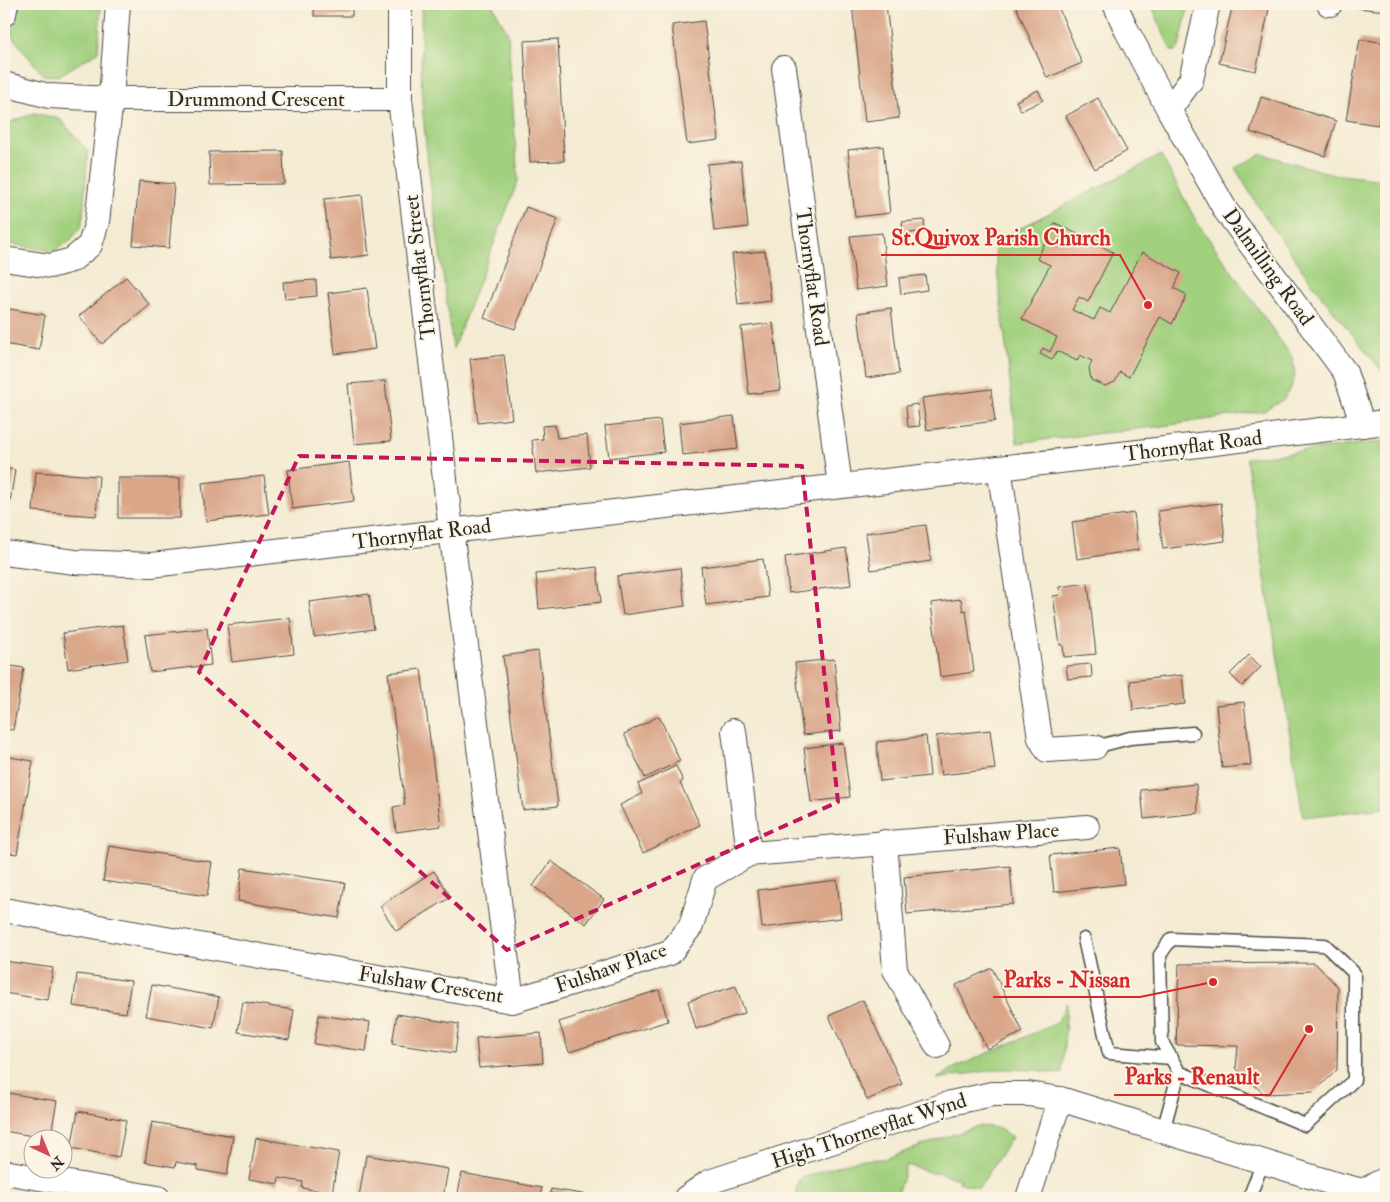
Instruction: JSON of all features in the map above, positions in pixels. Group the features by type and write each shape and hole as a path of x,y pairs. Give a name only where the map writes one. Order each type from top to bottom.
{"street":[{"path":"4,14 6,4"},
{"path":"4,259 50,266 72,260 90,245 97,222 111,99 118,4"},
{"name":"Thornyflat Street","path":"400,4 400,99 451,530"},
{"name":"Dalmilling Road","path":"1115,4 1169,110 1226,211 1345,372 1375,423"},
{"path":"1169,110 1191,80 1208,4"},
{"name":"Thornyflat Road","path":"784,68 840,486"},
{"name":"Drummond Crescent","path":"4,84 49,96 111,99 400,99"},
{"name":"Thornyflat Road","path":"4,553 75,562 152,565 1192,446 1375,423"},
{"path":"999,468 1040,738 1047,750 1095,747"},
{"name":"Fulshaw Crescent","path":"4,910 512,1001 451,530"},
{"path":"734,731 749,854"},
{"name":"Fulshaw Place","path":"512,1001 670,953 691,926 705,879 749,854 1087,827"},
{"path":"885,842 895,970 937,1046"},
{"name":"High Thorneyflat Wynd","path":"686,1198 709,1182 951,1103 992,1094 1028,1094 1060,1099 1366,1195 1386,1179"},
{"path":"1028,1198 1060,1099"},
{"path":"4,1172 158,1198"}],"lane":[{"path":"1095,747 1116,740 1130,738 1193,734"},
{"path":"1084,939 1109,1053 1172,1058"},
{"path":"1171,939 1325,945 1354,973 1354,1080 1305,1125 1180,1072 1162,1042 1160,955 1171,939"},
{"path":"1163,1131 1180,1072"},
{"path":"1249,1198 1263,1162"}],"highlighted area":[{"path":"299,456 802,466 838,802 507,950 199,672"}],"green space":[{"path":"19,4 101,4 98,52 58,76 43,75 11,35"},
{"path":"421,4 492,4 508,33 518,181 453,349 423,114"},
{"path":"1151,4 1189,4 1179,47 1176,51 1171,51"},
{"path":"34,113 60,119 88,151 81,227 69,242 53,251 4,243 4,125"},
{"path":"1262,154 1332,174 1386,180 1386,376 1322,297 1259,208 1235,168"},
{"path":"1161,155 1195,219 1292,357 1295,376 1291,387 1284,399 1264,411 1163,426 1017,443 994,242"},
{"path":"1386,441 1386,808 1303,817 1246,458"},
{"path":"1067,1003 1062,1074 1034,1070 1000,1069 937,1079 954,1068 1057,1023"},
{"path":"978,1126 1000,1128 1012,1137 979,1188 958,1182 959,1179 907,1165 896,1198 798,1198 796,1188 800,1178 858,1160 884,1159"}],"building":[{"path":"314,4 352,4 352,16 314,16"},
{"path":"852,4 886,4 899,118 865,122"},
{"path":"1015,4 1057,4 1082,63 1047,78"},
{"path":"1233,4 1270,4 1256,71 1219,63"},
{"path":"1358,4 1386,4 1386,11 1357,8"},
{"path":"704,21 719,140 687,144 672,25"},
{"path":"558,39 564,161 530,162 524,41"},
{"path":"1360,39 1386,43 1386,76 1378,125 1346,120"},
{"path":"1038,90 1043,100 1021,111 1016,101"},
{"path":"1261,97 1336,121 1325,156 1250,132"},
{"path":"1098,98 1127,151 1095,169 1066,116"},
{"path":"883,146 890,213 855,217 848,150"},
{"path":"283,151 284,184 210,185 209,152"},
{"path":"741,161 748,227 714,231 707,164"},
{"path":"139,181 174,184 169,248 133,245"},
{"path":"362,195 369,255 331,260 324,199"},
{"path":"526,207 558,219 515,329 484,318"},
{"path":"924,220 925,231 903,234 902,222"},
{"path":"1055,223 1113,252 1088,302 1079,297 1072,310 1094,320 1100,308 1110,313 1142,252 1181,273 1174,288 1187,295 1172,324 1160,317 1129,377 1120,372 1115,382 1105,386 1091,380 1089,368 1092,361 1080,355 1077,361 1057,351 1052,360 1040,354 1043,348 1050,352 1057,337 1022,319 1050,265 1037,259"},
{"path":"882,233 888,286 856,290 850,236"},
{"path":"765,251 771,301 738,305 732,254"},
{"path":"925,275 927,290 901,294 899,278"},
{"path":"126,277 150,305 102,344 79,316"},
{"path":"316,280 317,296 285,299 283,282"},
{"path":"367,288 375,349 335,354 328,293"},
{"path":"4,308 45,315 39,350 4,344"},
{"path":"891,308 899,374 866,378 858,313"},
{"path":"773,323 781,390 749,394 741,327"},
{"path":"504,355 512,419 478,423 470,359"},
{"path":"385,381 391,441 354,444 348,384"},
{"path":"991,389 995,421 927,430 922,398"},
{"path":"917,404 920,426 908,427 906,406"},
{"path":"734,416 738,449 682,455 679,423"},
{"path":"660,420 664,452 609,458 605,426"},
{"path":"555,425 557,438 587,435 590,467 536,473 532,440 543,439 542,426"},
{"path":"349,462 354,501 292,509 288,470"},
{"path":"4,468 15,470 9,508 4,507"},
{"path":"36,472 99,476 96,516 33,511"},
{"path":"264,476 269,514 206,521 202,483"},
{"path":"118,478 180,478 180,518 118,518"},
{"path":"1221,503 1225,541 1163,549 1158,511"},
{"path":"1134,513 1138,550 1077,559 1072,522"},
{"path":"926,525 931,561 871,570 866,533"},
{"path":"846,548 851,585 789,593 785,557"},
{"path":"763,559 768,597 706,605 701,567"},
{"path":"597,567 601,602 539,609 536,574"},
{"path":"680,568 685,606 623,615 617,576"},
{"path":"1088,583 1096,654 1064,657 1063,645 1060,645 1053,596 1060,595 1059,587"},
{"path":"369,594 374,629 314,637 309,602"},
{"path":"961,599 963,611 966,610 974,672 940,677 931,603"},
{"path":"290,618 294,654 232,662 227,625"},
{"path":"123,625 128,660 68,669 63,633"},
{"path":"207,628 211,665 150,672 145,635"},
{"path":"538,651 558,806 523,810 503,656"},
{"path":"1249,655 1261,667 1242,686 1230,674"},
{"path":"834,659 841,731 803,735 795,663"},
{"path":"1091,664 1092,677 1068,679 1066,666"},
{"path":"4,665 24,668 13,730 4,729"},
{"path":"421,669 441,826 396,832 393,807 405,805 388,673"},
{"path":"1182,675 1185,704 1133,710 1130,681"},
{"path":"1244,702 1251,765 1222,768 1216,705"},
{"path":"659,716 680,761 645,778 624,734"},
{"path":"990,730 995,769 941,775 936,736"},
{"path":"926,736 930,776 880,781 877,742"},
{"path":"843,743 850,797 811,802 804,748"},
{"path":"4,756 33,761 17,854 4,852"},
{"path":"676,766 683,781 680,783 700,825 643,853 620,805 642,794 638,784"},
{"path":"1196,784 1198,813 1144,819 1141,790"},
{"path":"109,846 212,862 207,896 103,881"},
{"path":"1120,848 1124,884 1054,892 1050,855"},
{"path":"551,861 604,899 586,924 533,886"},
{"path":"1010,866 1013,904 907,914 904,877"},
{"path":"242,868 345,883 339,918 238,901"},
{"path":"434,871 451,897 396,931 380,906"},
{"path":"837,880 841,918 762,928 758,890"},
{"path":"4,961 53,968 48,1000 4,993"},
{"path":"1315,963 1338,987 1337,1070 1314,1092 1264,1094 1236,1068 1238,1046 1176,1045 1179,964"},
{"path":"992,968 1023,1032 987,1049 956,985"},
{"path":"77,974 131,981 126,1013 73,1006"},
{"path":"152,985 219,997 213,1028 146,1016"},
{"path":"736,986 745,1013 696,1029 688,1001"},
{"path":"659,990 668,1021 569,1052 559,1022"},
{"path":"863,1000 902,1084 867,1100 829,1016"},
{"path":"243,1002 294,1010 289,1040 238,1032"},
{"path":"397,1014 459,1024 455,1053 392,1044"},
{"path":"319,1015 370,1022 366,1051 314,1044"},
{"path":"541,1033 543,1063 479,1068 476,1038"},
{"path":"7,1093 57,1101 52,1130 22,1130 22,1134 4,1131 4,1109"},
{"path":"78,1111 126,1120 119,1157 72,1148"},
{"path":"152,1122 233,1136 227,1175 198,1170 198,1166 176,1162 175,1167 145,1162"},
{"path":"256,1138 339,1152 332,1193 302,1188 303,1182 279,1178 278,1184 249,1179"},
{"path":"366,1155 448,1169 443,1198 359,1197"},
{"path":"462,1173 542,1188 540,1198 457,1198"},
{"path":"551,1189 601,1197 601,1198 549,1198"}],"place":[{"name":"St.Quivox Parish Church","path":"1148,305"},
{"name":"Parks - Nissan","path":"1213,982"},
{"name":"Parks - Renault","path":"1309,1029"}]}
